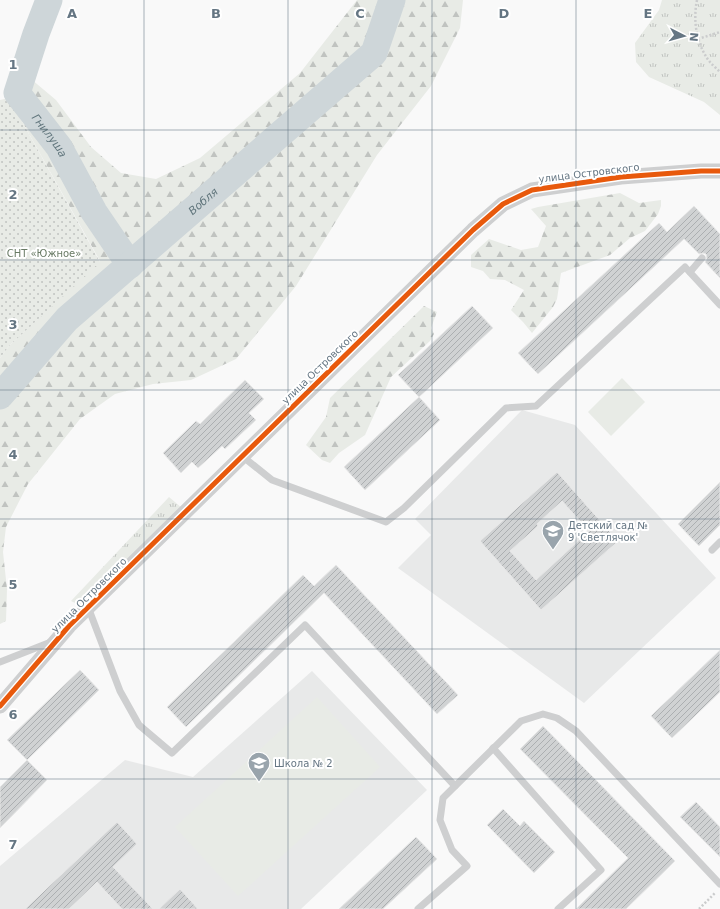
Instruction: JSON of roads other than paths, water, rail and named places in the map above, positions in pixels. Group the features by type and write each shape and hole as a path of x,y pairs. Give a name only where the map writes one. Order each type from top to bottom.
{"street":[{"name":"улица Островского","path":"0,706 57,639 88,607 473,230 503,204 532,190 621,177 720,171"}],"lane":[{"path":"690,272 702,258"},
{"path":"242,456 272,480 386,522 404,508 506,408 536,406 685,267 720,304"},
{"path":"712,550 720,542"},
{"path":"88,607 120,691 139,725 172,753 305,625 455,786"},
{"path":"0,662 57,639"},
{"path":"418,909 467,866 452,850 440,820 443,798 521,721 543,714 557,718 576,731 720,884"},
{"path":"493,748 601,870 558,909"}],"waterway":[{"name":"Гнилуша","path":"49,0 36,34 17,93 59,147 94,212 130,265"},
{"name":"Вобля","path":"0,396 67,319 374,53 392,0"}],"place":[{"name":"Детский сад № 9 'Светлячок'","path":"553,550"},
{"name":"Школа № 2","path":"259,782"}],"park label":[{"name":"СНТ «Южное»","path":"44,253"}]}
